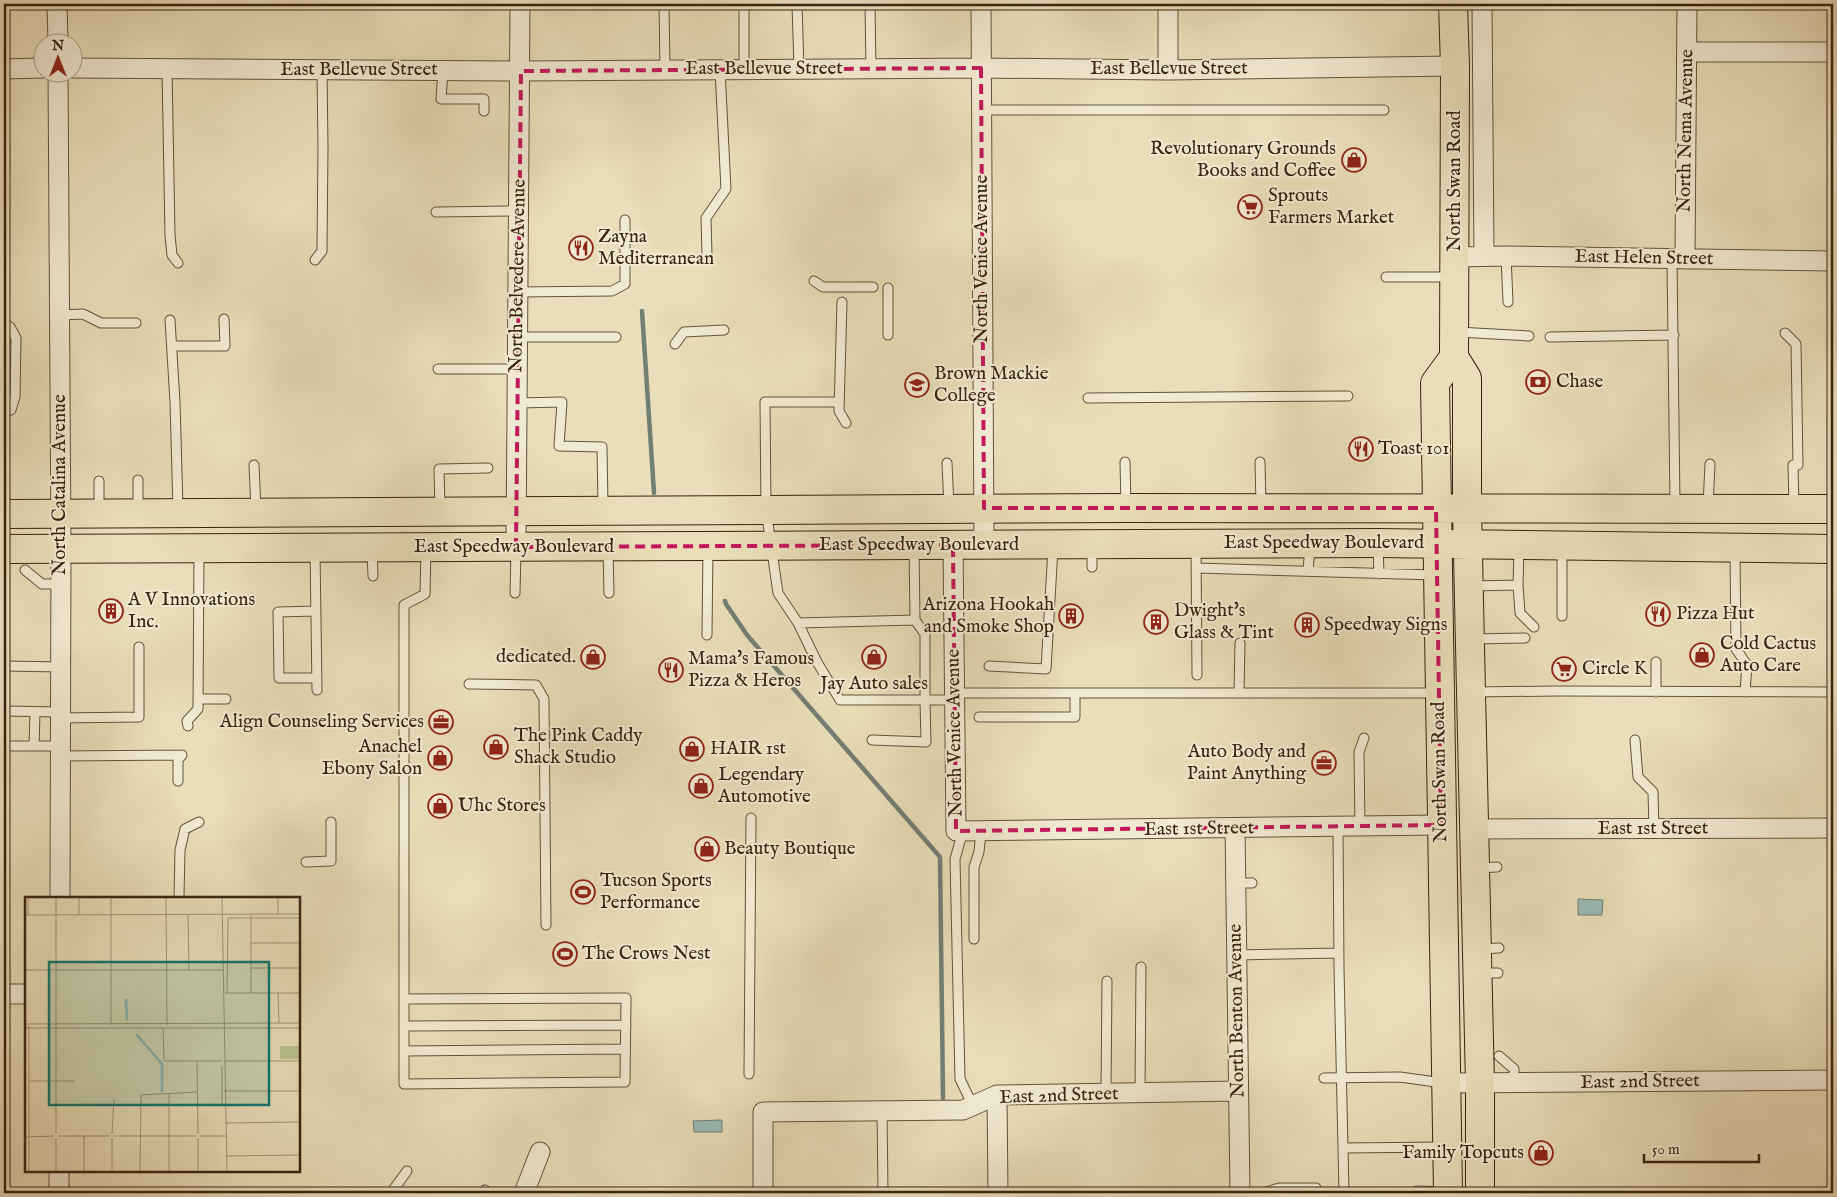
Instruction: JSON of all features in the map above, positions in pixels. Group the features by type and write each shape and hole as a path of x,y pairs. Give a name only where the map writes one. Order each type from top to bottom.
{"main road":[{"name":"North Swan Road","path":"1454,4 1454,344 1467,378 1468,586 1473,829 1486,868 1488,961 1480,1084 1480,1193"},
{"name":"North Swan Road","path":"1448,1192 1434,383 1454,344"},
{"name":"East Speedway Boulevard","path":"4,514 984,508 1833,509"},
{"name":"East Speedway Boulevard","path":"4,550 372,546 708,547 1053,544 1092,556 1245,556 1310,543 1833,549"}],"street":[{"path":"57,4 58,32"},
{"name":"North Belvedere Avenue","path":"516,547 520,4"},
{"name":"North Venice Avenue","path":"980,4 984,544"},
{"path":"1168,4 1168,70"},
{"name":"North Swan Road","path":"1482,4 1484,256"},
{"name":"North Nema Avenue","path":"1679,259 1687,52 1687,4"},
{"path":"1687,52 1833,52"},
{"name":"East Bellevue Street","path":"82,68 744,70 981,68 1168,70 1455,66"},
{"path":"4,69 32,68"},
{"name":"North Catalina Avenue","path":"58,82 61,514 60,897"},
{"name":"East Helen Street","path":"1455,267 1484,256 1833,261"},
{"name":"North Venice Avenue","path":"953,545 954,697 967,831"},
{"name":"East 1st Street","path":"967,831 1441,825"},
{"name":"North Benton Avenue","path":"1234,828 1243,883 1236,955 1240,1193"},
{"name":"East 1st Street","path":"1473,829 1833,828"},
{"path":"4,994 25,994"},
{"name":"East 2nd Street","path":"1446,1083 1514,1084 1833,1080"},
{"name":"East 2nd Street","path":"763,1193 763,1112 963,1110 998,1095 1238,1091"},
{"path":"998,1095 998,1193"},
{"path":"524,1193 540,1152"},
{"path":"59,1172 59,1193"}],"lane":[{"path":"664,4 665,70"},
{"path":"744,4 744,70"},
{"path":"797,4 799,69"},
{"path":"870,4 871,69"},
{"path":"167,69 170,235 172,255 178,263"},
{"path":"315,260 322,251 322,70"},
{"path":"443,70 442,99 484,99 484,111"},
{"path":"707,255 706,218 726,189 720,70"},
{"path":"981,110 1384,110"},
{"path":"436,212 519,211"},
{"path":"518,292 612,291 625,284 625,220"},
{"path":"1506,256 1508,302"},
{"path":"1675,508 1674,335 1679,259"},
{"path":"1386,277 1455,267"},
{"path":"814,281 823,288 873,287"},
{"path":"888,288 888,335"},
{"path":"842,302 839,411 846,423"},
{"path":"60,314 83,314 101,323 136,323"},
{"path":"173,346 225,346 224,319"},
{"path":"170,320 173,346 178,513"},
{"path":"4,323 10,326 16,338 15,397 11,410 4,412"},
{"path":"676,344 684,332 724,330"},
{"path":"1785,333 1796,344 1794,509"},
{"path":"1550,337 1674,335"},
{"path":"1454,344 1530,336"},
{"path":"518,337 616,337"},
{"path":"438,369 517,369"},
{"path":"1088,398 1348,396"},
{"path":"517,403 562,402 559,446 602,447 603,510"},
{"path":"839,402 764,402 766,510 778,593 798,623 817,662 840,700 925,700 954,697 1075,693 1439,693"},
{"path":"1125,462 1126,508"},
{"path":"1260,462 1261,508"},
{"path":"947,463 949,509"},
{"path":"1708,508 1710,464"},
{"path":"254,466 256,512"},
{"path":"440,511 439,468 488,468"},
{"path":"138,480 138,513"},
{"path":"99,481 99,513"},
{"path":"1308,571 1310,543"},
{"path":"1378,543 1379,574"},
{"path":"990,666 1046,669 1053,544"},
{"path":"1519,544 1518,585 1520,613 1534,627"},
{"path":"872,740 926,742 925,634 915,620 913,545"},
{"path":"1562,545 1562,616"},
{"path":"372,546 373,576"},
{"path":"404,999 626,998 625,1082 404,1084 404,1051 404,1026 404,999 404,605 426,594 426,546"},
{"path":"315,547 317,690"},
{"path":"515,593 516,547"},
{"path":"608,547 609,593"},
{"path":"707,635 708,547"},
{"path":"188,726 187,721 198,709 199,548"},
{"path":"1735,548 1736,649 1747,665 1745,692"},
{"path":"1196,556 1197,675"},
{"path":"1245,556 1308,571 1437,574"},
{"path":"26,570 42,584 61,584"},
{"path":"1468,586 1518,585"},
{"path":"316,611 278,612 279,678 317,678"},
{"path":"798,623 915,620"},
{"path":"1470,639 1525,638"},
{"path":"1239,693 1240,643"},
{"path":"4,711 60,715 139,716 138,647"},
{"path":"1656,662 1656,692"},
{"path":"4,666 61,667"},
{"path":"469,684 536,685 544,699 546,925"},
{"path":"1470,692 1833,692"},
{"path":"980,717 1075,717 1075,693"},
{"path":"198,699 226,699"},
{"path":"34,712 34,746"},
{"path":"1360,827 1359,752 1364,738"},
{"path":"1635,740 1638,778 1653,792 1654,829"},
{"path":"4,746 34,746 60,751 182,754 178,760 178,781"},
{"path":"749,1074 751,818"},
{"path":"179,897 180,850 185,829 199,822"},
{"path":"306,862 331,861 331,822"},
{"path":"1338,827 1344,1193"},
{"path":"967,831 979,852 974,867 974,939"},
{"path":"967,831 955,859 960,1079 973,1106"},
{"path":"1236,955 1339,953"},
{"path":"1140,1093 1141,967"},
{"path":"1106,1093 1107,981"},
{"path":"404,1026 626,1025"},
{"path":"404,1051 625,1049"},
{"path":"1499,1056 1514,1069 1514,1084"},
{"path":"1324,1078 1400,1076 1446,1083"},
{"path":"882,1111 883,1193"},
{"path":"1344,1148 1447,1147"},
{"path":"391,1193 407,1171"},
{"path":"1263,1193 1279,1188 1316,1188"},
{"path":"1417,1191 1448,1192"}],"highlighted area":[{"path":"981,68 984,508 1436,508 1441,825 956,831 953,545 516,547 521,71"}],"water":[{"path":"1578,899 1603,900 1602,915 1578,915"},
{"path":"722,1120 722,1132 694,1132 693,1121"}],"waterway":[{"path":"642,311 654,493"},
{"path":"725,601 747,635 940,857 943,1098"}],"place":[{"name":"Revolutionary Grounds Books and Coffee","path":"1354,160"},
{"name":"Sprouts Farmers Market","path":"1250,207"},
{"name":"Zayna Mediterranean","path":"581,248"},
{"name":"Chase","path":"1538,382"},
{"name":"Brown Mackie College","path":"917,385"},
{"name":"Toast 101","path":"1361,449"},
{"name":"A V Innovations Inc.","path":"111,611"},
{"name":"Pizza Hut","path":"1658,614"},
{"name":"Arizona Hookah and Smoke Shop","path":"1071,616"},
{"name":"Dwight's Glass & Tint","path":"1156,622"},
{"name":"Speedway Signs","path":"1307,625"},
{"name":"Cold Cactus Auto Care","path":"1702,655"},
{"name":"dedicated.","path":"593,657"},
{"name":"Jay Auto sales","path":"874,657"},
{"name":"Circle K","path":"1564,669"},
{"name":"Mama's Famous Pizza & Heros","path":"671,670"},
{"name":"Align Counseling Services","path":"441,722"},
{"name":"The Pink Caddy Shack Studio","path":"496,747"},
{"name":"HAIR 1st","path":"692,749"},
{"name":"Anachel Ebony Salon","path":"440,758"},
{"name":"Auto Body and Paint Anything","path":"1324,763"},
{"name":"Legendary Automotive","path":"701,786"},
{"name":"Uhc Stores","path":"440,806"},
{"name":"Beauty Boutique","path":"707,849"},
{"name":"Tucson Sports Performance","path":"583,892"},
{"name":"The Crows Nest","path":"565,954"},
{"name":"Family Topcuts","path":"1541,1153"}]}
